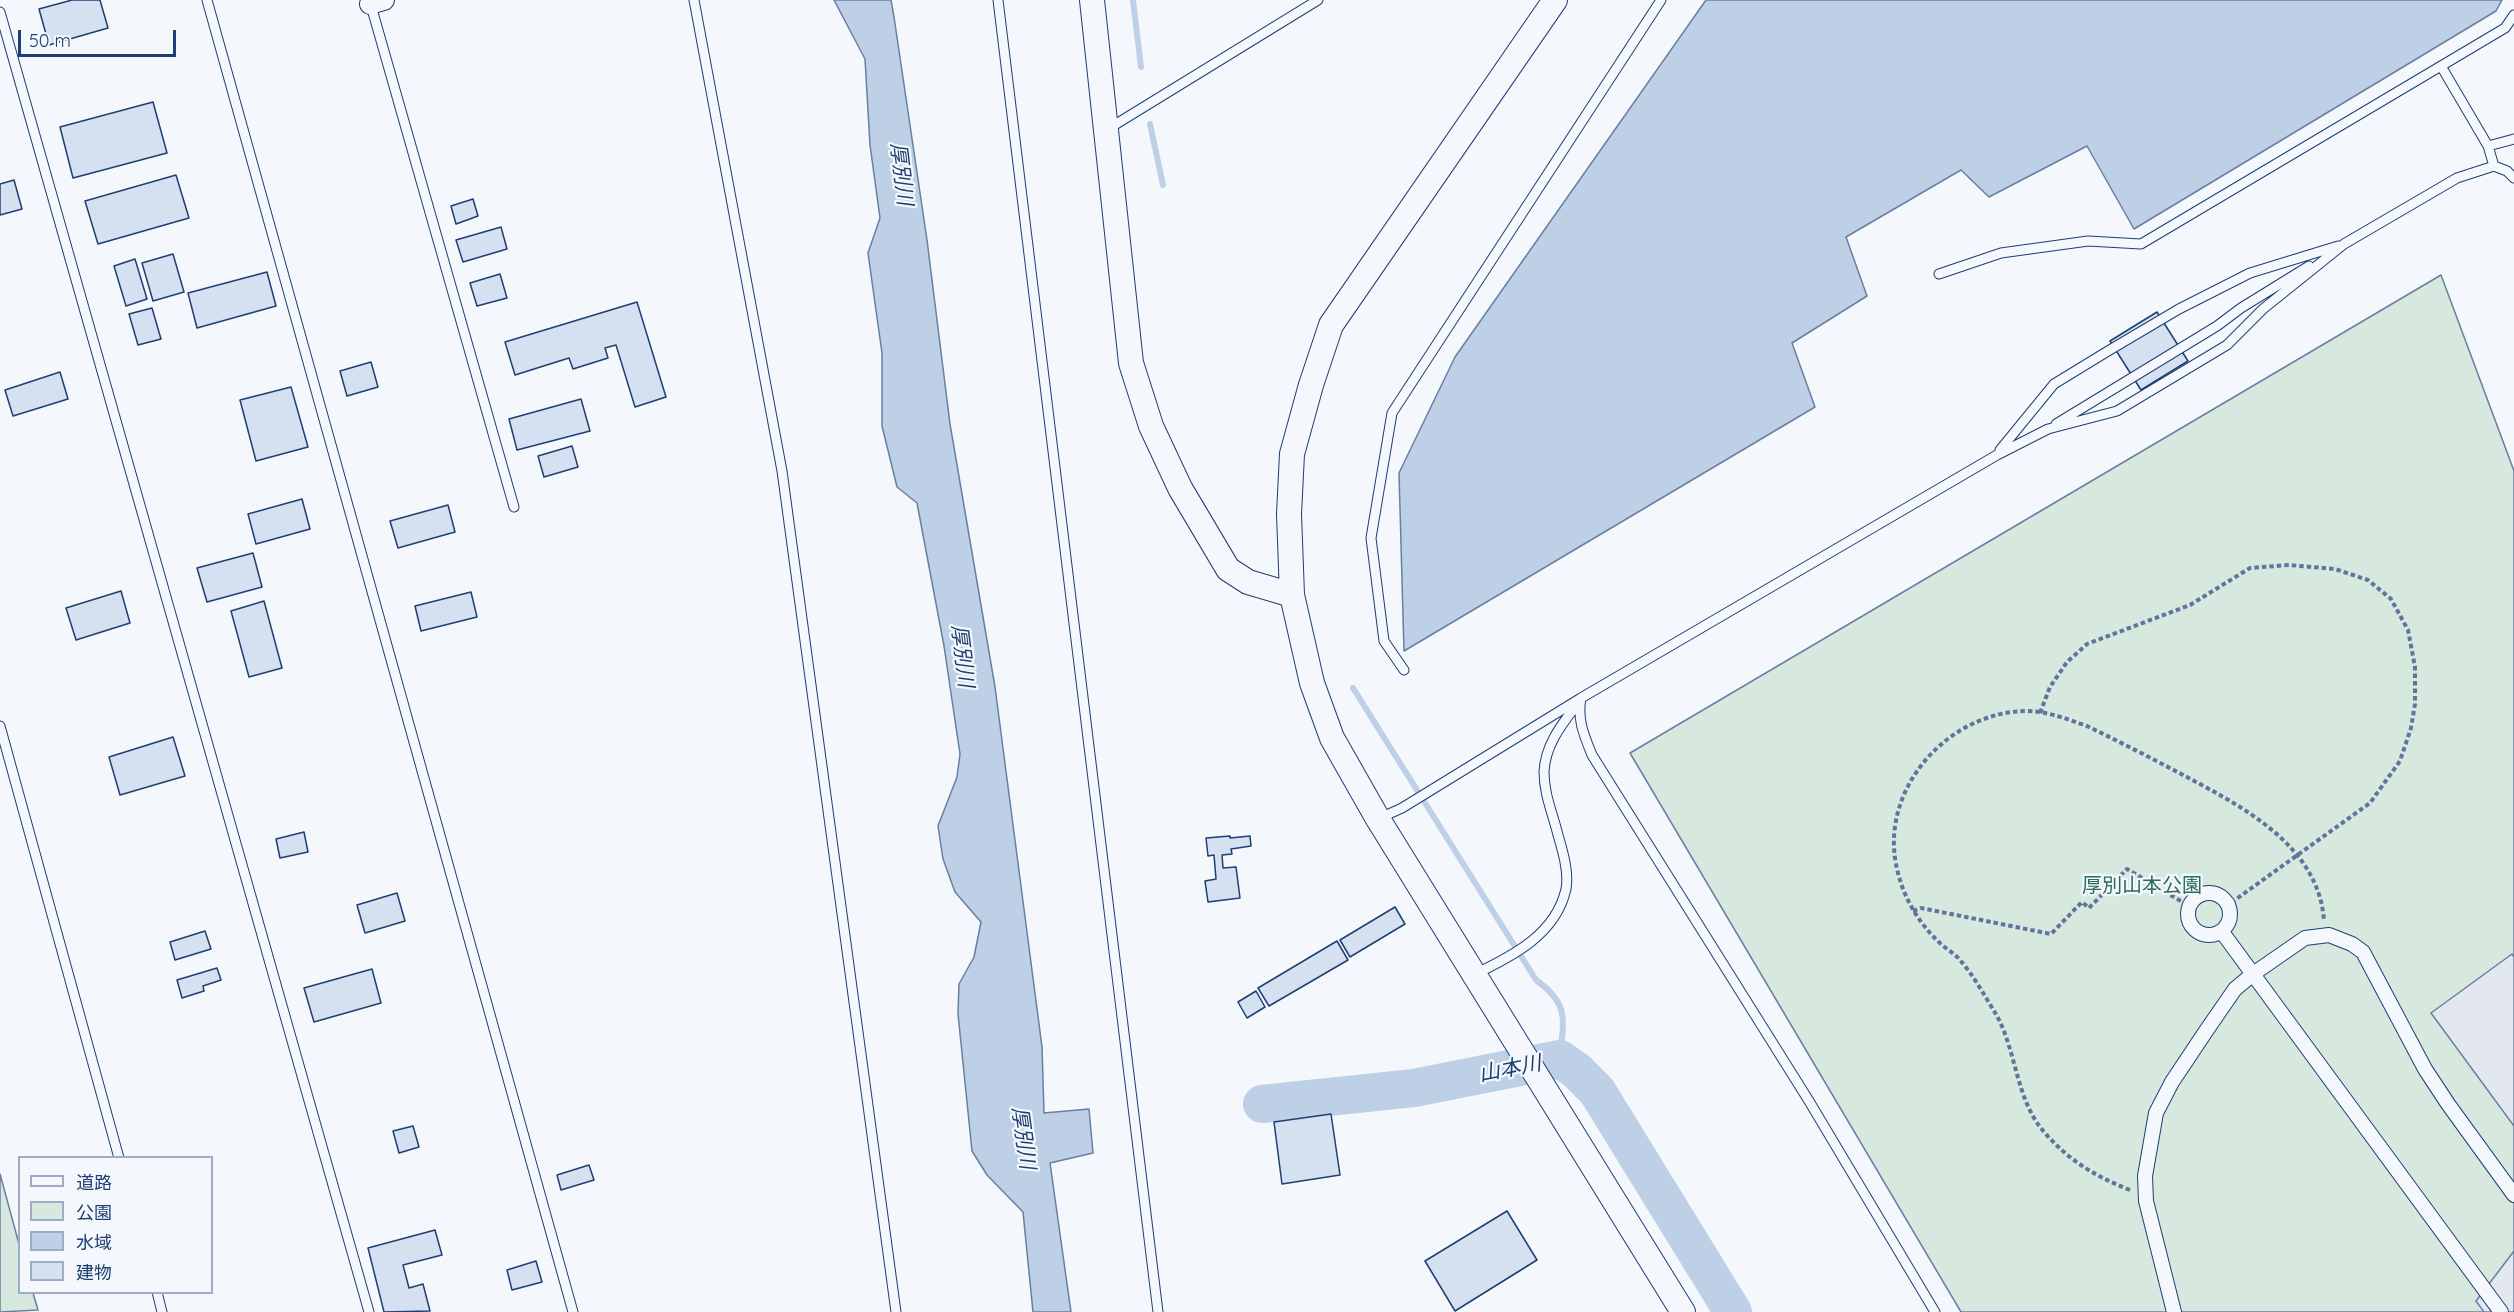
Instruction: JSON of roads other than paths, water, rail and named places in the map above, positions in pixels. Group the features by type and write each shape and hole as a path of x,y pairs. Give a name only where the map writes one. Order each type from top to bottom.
{"street":[{"path":"1092,0 1131,363 1151,426 1180,488 1228,568 1248,582 1292,595"},
{"path":"1555,0 1331,325 1292,454 1289,514 1292,595 1312,683 1332,738 1378,819 1683,1312"},
{"path":"2209,893 2222,897 2228,905 2230,918 2222,932 2209,936 2195,931 2188,918 2189,906 2196,897 2209,893"},
{"path":"2222,932 2502,1312"},
{"path":"2174,1312 2150,1222 2146,1194 2148,1156 2156,1113 2172,1082 2235,989 2305,938 2325,936 2352,944 2363,952 2425,1069 2514,1195"}],"lane":[{"path":"207,0 573,1312"},
{"path":"694,0 782,471 896,1312"},
{"path":"998,0 1158,1312"},
{"path":"1106,130 1318,0"},
{"path":"1404,670 1384,641 1371,538 1392,413 1661,0"},
{"path":"374,1 514,507"},
{"path":"0,12 369,1312"},
{"path":"1939,274 2012,252 2088,241 2141,244 2505,28 2514,15"},
{"path":"2441,66 2488,146 2494,166"},
{"path":"2488,146 2514,138"},
{"path":"1378,819 1402,808 1581,698 1997,454 2048,429 2109,389 2217,326 2241,308 2344,244 2457,178 2494,166 2507,171 2514,178"},
{"path":"2048,429 2117,411 2227,345 2263,309 2344,244"},
{"path":"1997,454 2054,384 2108,351 2180,309 2250,273 2344,244"},
{"path":"1475,974 1500,962 1540,936 1559,910 1566,888 1565,861 1545,792 1544,771 1554,736 1581,698"},
{"path":"1581,698 1578,712 1581,728 1592,755 1809,1101 1935,1312"},
{"path":"0,726 118,1156"},
{"path":"157,1294 162,1312"}],"water":[{"name":"厚別川","path":"834,0 891,0 927,240 950,424 995,687 1042,1047 1044,1113 1089,1109 1093,1153 1050,1163 1071,1312 1033,1312 1023,1212 987,1175 972,1151 958,1014 959,984 974,957 981,922 955,892 943,859 938,826 957,777 960,754 944,646 917,503 897,487 882,426 882,353 868,253 880,218 870,145 865,59"},
{"path":"1706,0 2502,0 2496,11 2134,229 2087,146 1989,197 1961,170 1846,237 1867,296 1792,343 1815,407 1404,651 1399,473 1455,357"}],"waterway":[{"path":"1133,0 1141,67"},
{"path":"1150,124 1163,185"},
{"path":"1353,688 1536,980 1547,989 1560,1006 1563,1024 1560,1059"},
{"name":"山本川","path":"1262,1104 1414,1088 1560,1059 1577,1071 1597,1091 1733,1312"}],"park label":[{"name":"厚別山本公園","path":"2142,886"}]}
